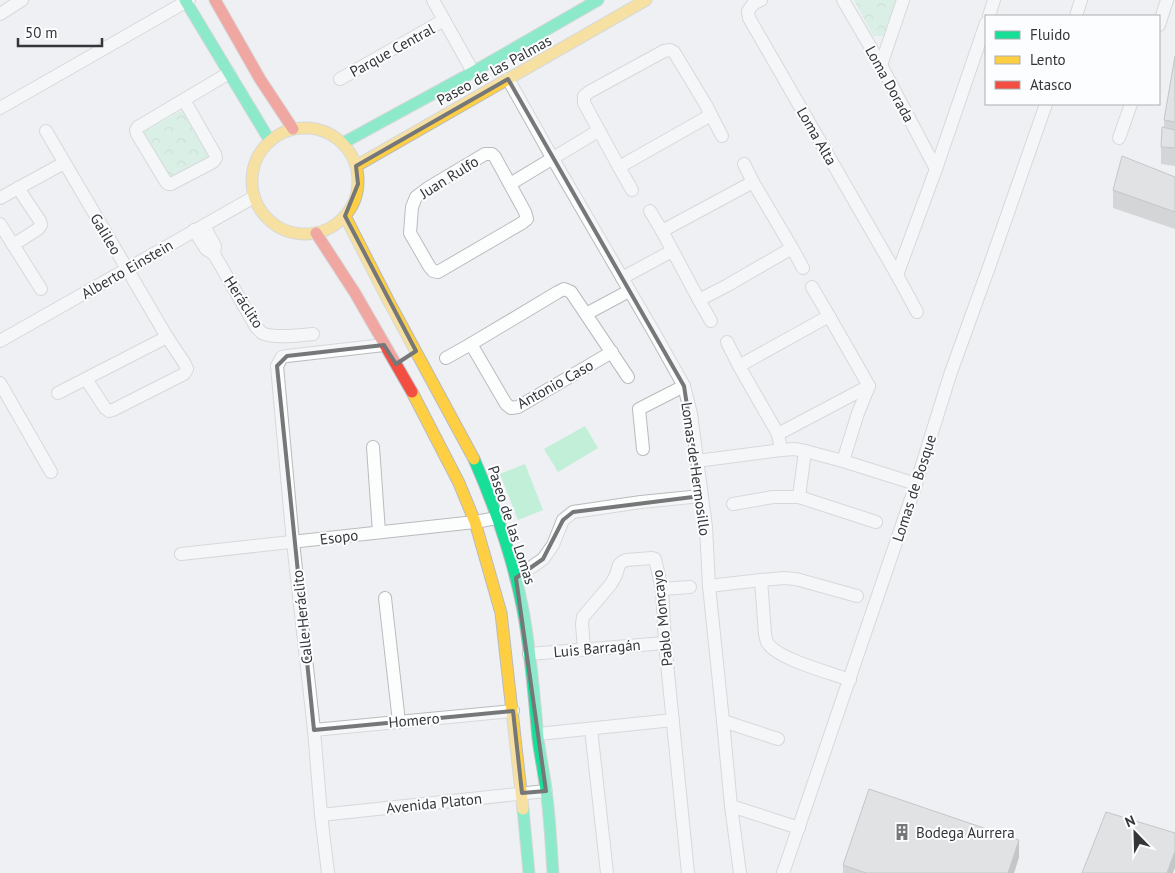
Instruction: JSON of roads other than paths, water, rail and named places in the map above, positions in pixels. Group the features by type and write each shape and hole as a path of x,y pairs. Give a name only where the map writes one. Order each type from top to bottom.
{"street":[{"path":"1,12 22,0"},
{"path":"215,0 260,79 293,129"},
{"path":"433,0 473,72"},
{"name":"Paseo de las Palmas","path":"343,143 473,72 598,0"},
{"name":"Loma Alta","path":"761,0 753,4 748,11 749,18 897,275 916,312"},
{"name":"Loma Dorada","path":"843,0 881,65 936,169"},
{"path":"881,65 903,0"},
{"path":"989,15 994,0"},
{"path":"1076,15 1081,0"},
{"path":"1160,22 1167,0"},
{"path":"0,108 187,1 270,141"},
{"name":"Paseo de las Palmas","path":"356,166 644,1"},
{"name":"Parque Central","path":"340,79 444,20"},
{"path":"897,275 985,26"},
{"path":"632,190 584,103 584,96 589,92 664,51 670,50 674,52 706,104 722,136"},
{"path":"184,100 216,158 213,162 168,184 141,142 136,130 138,127 229,73"},
{"name":"Lomas de Hermosillo","path":"508,80 684,386 691,414 706,527 708,586 731,806 740,873"},
{"name":"Lomas de Bosque","path":"783,873 916,484 950,375 1046,105"},
{"path":"1119,138 1131,105"},
{"path":"619,167 711,115"},
{"path":"311,128 328,133 343,143 351,154 356,166 358,184 354,201 345,216 332,227 316,233 296,233 278,227 263,214 254,197 252,182 254,167 260,153 270,141 293,129 311,128"},
{"name":"Galileo","path":"46,131 187,369 184,374 113,410 105,408 86,378"},
{"path":"510,184 598,131"},
{"name":"Juan Rulfo","path":"485,154 492,154 495,157 510,184 527,219 438,272 433,271 410,233 412,208 416,197 485,154"},
{"path":"0,198 64,163"},
{"path":"744,164 803,268"},
{"path":"662,231 753,182"},
{"path":"13,245 41,226 40,221 18,188"},
{"name":"Alberto Einstein","path":"0,341 254,197"},
{"path":"650,211 711,321"},
{"name":"Paseo de las Lomas","path":"345,216 388,300 406,358 476,522 501,614 522,793 529,873"},
{"path":"0,224 41,289"},
{"name":"Heráclito","path":"199,228 206,249 214,254 256,327 262,333 289,336 313,334"},
{"name":"Paseo de las Lomas","path":"316,233 355,293 384,345 406,358 474,459 484,481 516,578 523,611 546,791 553,873"},
{"path":"699,300 792,248"},
{"path":"622,278 672,251"},
{"path":"812,287 869,386"},
{"name":"Antonio Caso","path":"446,358 564,289 571,292 628,377"},
{"path":"586,314 629,291"},
{"path":"739,366 829,316"},
{"path":"58,393 167,336"},
{"path":"727,342 778,434 781,450"},
{"name":"Antonio Caso","path":"471,344 506,404 511,408 518,407 612,352"},
{"name":"Calle Heráclito","path":"328,873 293,542 277,366 282,357 287,356 384,345"},
{"path":"0,383 51,472"},
{"path":"643,449 639,409 684,386"},
{"path":"843,462 858,413 869,386"},
{"path":"778,434 869,386"},
{"path":"373,447 378,532"},
{"path":"698,461 794,449 916,484"},
{"path":"799,497 805,451"},
{"path":"516,578 543,559 553,545 563,520 573,512 702,496"},
{"path":"734,504 774,497 799,497 876,522"},
{"name":"Esopo","path":"181,554 476,522 497,518"},
{"name":"Pablo Moncayo","path":"584,649 583,617 610,584 616,575 619,565 626,560 655,559 662,589 665,643 688,873"},
{"path":"708,586 784,578 796,579 857,596"},
{"path":"761,580 767,642 778,653 790,659 850,680"},
{"path":"662,589 690,587"},
{"path":"385,598 398,722"},
{"name":"Luis Barragán","path":"529,654 665,643"},
{"name":"Homero","path":"314,730 513,711"},
{"path":"538,734 673,720"},
{"path":"723,721 778,739"},
{"path":"591,728 607,873"},
{"name":"Avenida Platon","path":"321,815 546,791"},
{"path":"731,806 799,828"}],"place":[{"name":"Bodega Aurrera","path":"902,832"}]}
